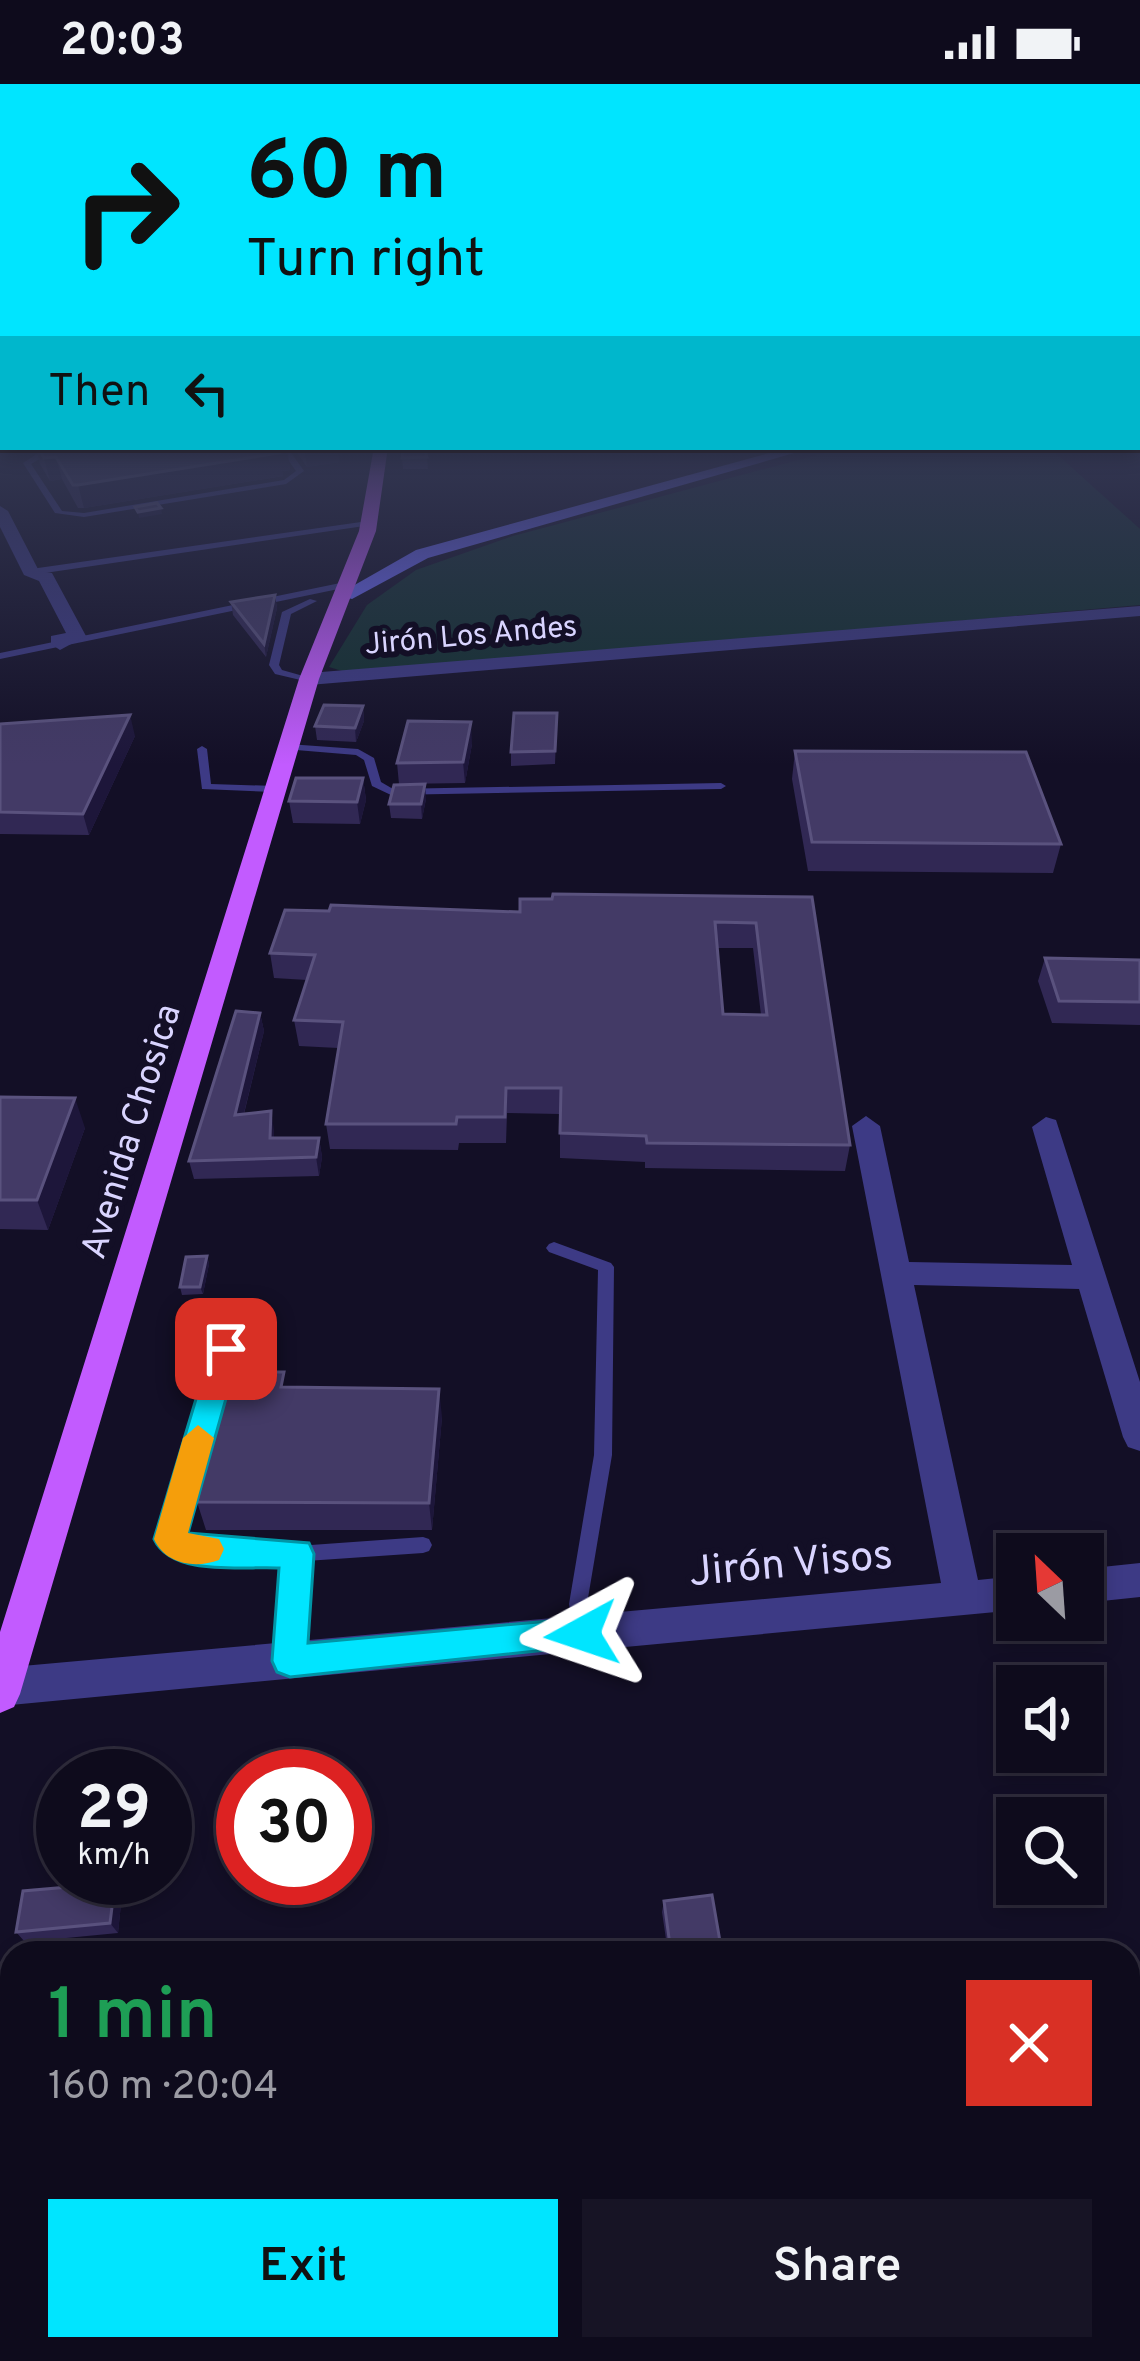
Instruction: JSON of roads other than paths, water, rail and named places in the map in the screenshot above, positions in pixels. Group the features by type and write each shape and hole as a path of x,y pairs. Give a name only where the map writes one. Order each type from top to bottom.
{"main road":[{"name":"Avenida Chosica","path":"1,1689 309,679 359,552"}],"street":[{"path":"21,552 31,572 46,578 77,636 58,640 60,644"},
{"path":"348,589 427,552"},
{"name":"Jirón Los Andes","path":"309,679 1140,611"},
{"path":"866,1126 963,1598"},
{"path":"1046,1127 1140,1437"},
{"path":"896,1274 1091,1277"},
{"path":"1104,1584 1140,1580"},
{"name":"Jirón Visos","path":"1,1689 996,1595"}],"lane":[{"path":"31,572 144,552"},
{"path":"0,656 348,589"},
{"path":"309,679 278,672 274,665 287,612 348,589"},
{"path":"288,747 358,752 368,758 376,784 391,792 721,786"},
{"path":"202,749 206,788 275,789"},
{"path":"554,1248 606,1267 603,1454 578,1604 582,1634"},
{"path":"226,1349 170,1539 183,1548 297,1554 423,1546"},
{"path":"290,1661 297,1554"}]}
